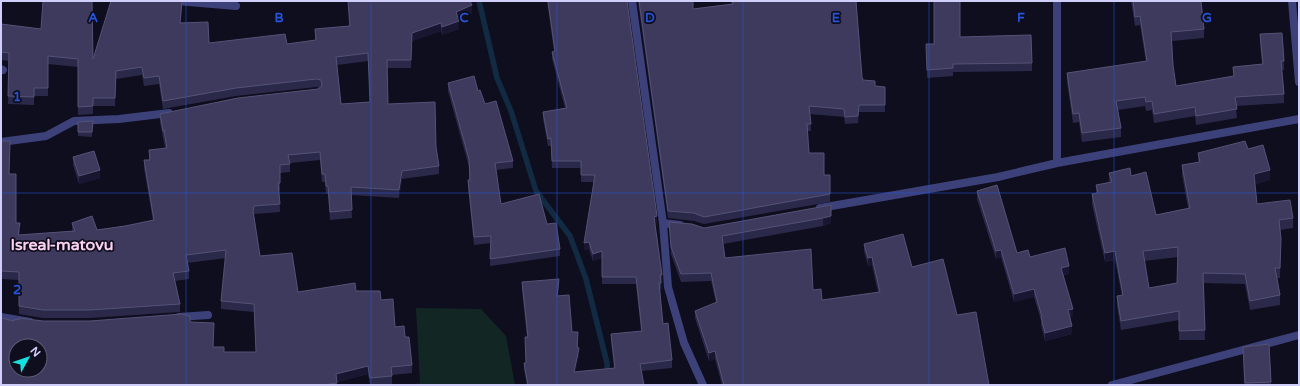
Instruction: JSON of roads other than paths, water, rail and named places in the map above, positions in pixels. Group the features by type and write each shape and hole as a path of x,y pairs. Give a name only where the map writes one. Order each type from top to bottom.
{"street":[{"path":"176,1 236,6"},
{"path":"632,1 663,223 668,287 684,343 703,385"},
{"path":"1057,1 1057,164"},
{"path":"1292,1 1299,82"},
{"path":"1,142 46,136 74,121 119,119 178,112"},
{"path":"809,210 998,177 1057,164 1299,119"},
{"path":"663,223 685,225"},
{"path":"170,318 208,314"},
{"path":"1,317 36,323"},
{"path":"1112,385 1299,335"}],"waterway":[{"path":"479,1 497,78 511,111 536,191 570,236 586,279 607,363 608,385"}],"district":[{"name":"Isreal-matovu","path":"62,244"}]}
